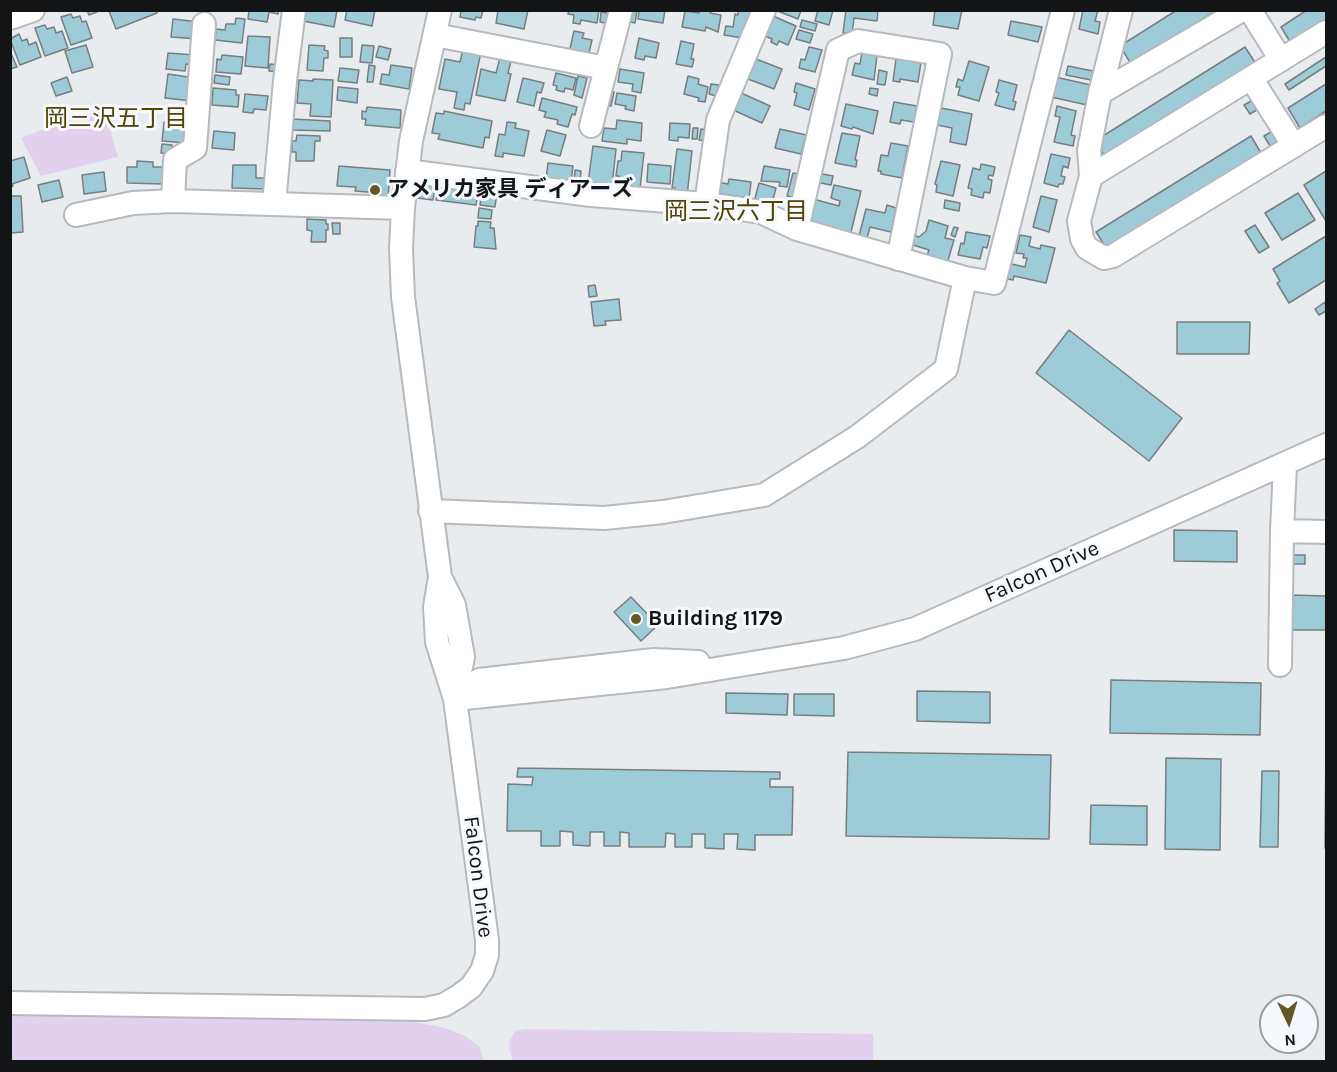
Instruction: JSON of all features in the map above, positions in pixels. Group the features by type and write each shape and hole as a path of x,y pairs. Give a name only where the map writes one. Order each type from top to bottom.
{"street":[{"path":"10,18 33,10"},
{"path":"274,204 294,10"},
{"path":"440,10 411,141 401,249 403,297 440,578 435,607 437,642 455,699"},
{"path":"591,126 621,10"},
{"path":"706,204 718,120 764,10"},
{"path":"407,171 591,195 706,204 761,212 797,229 965,278 994,283 1063,10"},
{"path":"1121,10 1100,93 1089,150 1091,176 1079,220 1082,239 1087,248 1104,258 1113,256 1326,126"},
{"path":"1100,93 1242,10"},
{"path":"1250,10 1281,60"},
{"path":"173,201 175,160 195,148 204,24"},
{"path":"1091,176 1326,32"},
{"path":"435,35 606,68"},
{"path":"797,229 838,50 858,41 940,54 898,258"},
{"path":"1251,78 1294,146"},
{"path":"76,215 133,203 173,201 403,208"},
{"path":"430,511 604,518 663,512 764,495 856,437 946,369 965,278"},
{"name":"Falcon Drive","path":"455,699 667,677 844,648 915,628 1326,446"},
{"path":"1280,666 1284,465"},
{"path":"1282,531 1326,532"},
{"path":"440,578 454,605 463,657 455,699"},
{"path":"463,657 494,678"},
{"name":"Falcon Drive","path":"455,699 479,680 494,678 654,660 747,664"},
{"name":"Falcon Drive","path":"10,1003 425,1010 444,1005 459,996 471,987 482,971 487,955 487,940 455,699"}],"shaded area":[{"path":"103,107 118,157 41,176 21,138"},
{"path":"11,1012 404,1020 445,1028 465,1036 479,1046 484,1062 11,1062"},
{"path":"525,1029 873,1034 873,1061 513,1061 509,1049 510,1040 515,1031"}],"building":[{"path":"87,10 102,10 89,15"},
{"path":"156,10 157,13 116,29 109,11"},
{"path":"249,10 279,10 278,14 269,12 267,22 248,19"},
{"path":"305,10 337,10 334,27 303,21"},
{"path":"347,10 375,10 372,26 345,20"},
{"path":"483,10 481,18 476,17 475,20 460,17 461,11 458,11"},
{"path":"498,10 528,10 524,29 496,23"},
{"path":"569,10 599,10 597,23 581,20 580,24 573,23 574,15 568,14"},
{"path":"629,10 637,10 635,23 626,21"},
{"path":"665,10 663,23 638,19 639,11"},
{"path":"700,10 710,10 710,13 721,15 718,32 706,27 705,31 682,27 685,11 699,13"},
{"path":"738,10 752,10 750,25 746,24 743,38 724,35 726,26 733,27"},
{"path":"775,10 801,10 798,19"},
{"path":"818,10 833,10 829,25 815,21"},
{"path":"846,10 878,10 877,21 854,18 852,34 843,33"},
{"path":"935,10 962,10 958,29 933,25"},
{"path":"1083,10 1098,10 1095,21 1100,22 1098,34 1079,29"},
{"path":"1177,10 1217,10 1131,64 1120,46"},
{"path":"1307,10 1326,10 1326,24 1292,45 1281,27"},
{"path":"601,12 613,14 611,24 600,22"},
{"path":"71,14 73,18 80,16 82,22 86,21 92,38 71,45 61,17"},
{"path":"773,16 796,26 788,45 779,41 777,45 765,36"},
{"path":"236,18 245,19 242,43 215,40 216,29 225,30 226,24 235,24"},
{"path":"173,19 199,22 198,39 171,37"},
{"path":"802,20 817,24 815,31 800,27"},
{"path":"1011,21 1042,27 1038,42 1008,35"},
{"path":"45,25 47,29 54,27 56,33 62,31 68,48 45,56 35,28"},
{"path":"799,30 813,34 810,43 796,39"},
{"path":"574,31 584,33 582,38 592,40 588,57 569,53"},
{"path":"19,34 22,41 27,39 29,45 36,42 41,57 20,65 10,39"},
{"path":"248,36 270,37 268,68 245,66"},
{"path":"340,38 352,38 352,57 340,57"},
{"path":"639,38 659,43 656,58 645,56 644,60 635,58"},
{"path":"681,41 694,44 692,67 676,64"},
{"path":"86,45 93,67 72,73 65,51"},
{"path":"309,45 325,46 324,50 328,51 328,58 324,58 323,71 307,70"},
{"path":"362,45 374,46 372,63 360,62"},
{"path":"379,46 391,49 388,60 376,57"},
{"path":"809,47 822,50 815,72 799,68 801,59 805,60"},
{"path":"1245,47 1258,67 1107,160 1095,141"},
{"path":"463,49 481,52 470,104 465,103 464,110 454,108 457,92 439,89 445,59 460,62"},
{"path":"10,51 17,67 10,69"},
{"path":"862,52 877,55 874,80 852,75 855,63 860,64"},
{"path":"168,53 195,55 194,65 186,64 185,71 166,69"},
{"path":"222,55 243,57 241,74 216,72 217,59 221,60"},
{"path":"1326,57 1326,66 1289,90 1285,84"},
{"path":"500,58 511,61 508,73 511,74 505,101 476,95 481,69 496,73"},
{"path":"756,59 782,69 774,89 748,79"},
{"path":"896,59 921,62 918,82 900,79 900,82 893,81"},
{"path":"969,61 989,67 979,101 958,95 960,87 956,87 958,79 963,81"},
{"path":"270,64 282,65 282,72 269,71"},
{"path":"369,65 375,66 373,82 367,82"},
{"path":"391,65 412,68 409,89 380,84 382,74 389,75"},
{"path":"1068,66 1093,71 1091,80 1066,75"},
{"path":"340,68 359,70 357,83 338,81"},
{"path":"620,69 644,73 641,93 632,91 633,84 618,82"},
{"path":"879,70 887,72 885,85 877,84"},
{"path":"556,73 576,78 573,90 565,88 564,92 556,90 557,86 553,85"},
{"path":"168,74 195,78 192,101 165,98"},
{"path":"215,75 230,77 229,85 214,83"},
{"path":"578,76 587,78 582,98 574,95"},
{"path":"688,76 699,79 698,84 708,87 705,102 684,94"},
{"path":"67,77 72,91 56,96 51,83"},
{"path":"1055,77 1091,85 1087,105 1051,97"},
{"path":"523,78 544,83 541,93 537,92 534,106 517,102"},
{"path":"313,79 333,80 331,117 310,116 311,104 297,103 299,80 313,81"},
{"path":"999,80 1017,85 1013,101 1016,102 1014,110 995,105 999,93 996,92"},
{"path":"796,83 815,89 809,110 794,105 797,93 794,92"},
{"path":"711,84 719,85 716,96 709,94"},
{"path":"1326,84 1326,111 1300,128 1288,108"},
{"path":"338,87 358,89 357,103 337,100"},
{"path":"213,88 236,90 236,95 239,95 238,107 212,105"},
{"path":"870,88 878,89 877,96 869,94"},
{"path":"607,91 614,92 611,106 605,105"},
{"path":"739,92 770,106 762,123 731,109"},
{"path":"617,93 636,96 634,111 625,109 626,106 615,104"},
{"path":"245,94 268,96 266,110 254,109 253,113 243,112"},
{"path":"542,98 577,107 568,127 557,124 558,120 544,117 546,112 539,110"},
{"path":"1255,99 1260,108 1250,114 1244,105"},
{"path":"894,102 917,106 914,122 901,120 900,124 890,122"},
{"path":"846,104 878,111 873,134 853,127 852,129 841,126"},
{"path":"1057,106 1076,111 1071,135 1075,136 1073,146 1054,142 1060,117 1055,116"},
{"path":"367,107 401,110 400,128 365,125 366,119 362,119 362,111 366,112"},
{"path":"936,107 972,114 966,145 950,142 952,128 932,124"},
{"path":"444,111 492,121 489,138 485,137 483,148 438,139 440,134 432,133 436,113 444,114"},
{"path":"292,119 330,121 330,131 292,130"},
{"path":"617,120 642,123 641,141 627,139 627,144 602,141 604,128 616,129"},
{"path":"164,122 192,123 186,143 162,141"},
{"path":"507,122 516,123 515,128 529,131 524,156 503,153 503,157 495,156 499,134 505,135"},
{"path":"670,123 690,124 689,138 678,137 678,141 669,140"},
{"path":"693,128 698,128 697,139 692,139"},
{"path":"701,129 707,130 705,141 699,140"},
{"path":"780,129 806,135 801,154 775,148"},
{"path":"1276,129 1282,139 1270,146 1264,136"},
{"path":"547,130 566,135 560,156 541,151"},
{"path":"214,131 235,133 234,150 212,148"},
{"path":"842,133 860,136 855,160 857,160 856,167 835,163"},
{"path":"297,135 320,136 320,141 315,141 314,161 296,161 296,152 292,152 292,141 296,141"},
{"path":"1251,136 1261,153 1107,249 1096,232"},
{"path":"891,143 908,146 902,178 881,174 881,171 878,171 881,155 888,156"},
{"path":"162,144 172,145 171,154 161,153"},
{"path":"593,146 616,149 612,186 588,183"},
{"path":"677,149 692,151 687,196 674,194 675,188 672,188"},
{"path":"622,151 644,153 640,189 618,187 619,176 616,176"},
{"path":"1051,154 1070,158 1068,168 1063,166 1061,176 1065,177 1063,184 1059,184 1058,187 1044,183"},
{"path":"24,157 30,178 12,184 13,186 10,187 10,161"},
{"path":"137,161 153,162 153,167 164,167 164,184 127,183 127,167 137,167"},
{"path":"941,161 960,165 953,196 936,192 937,185 935,184"},
{"path":"548,163 573,166 571,182 546,179"},
{"path":"648,164 671,166 670,184 647,182"},
{"path":"981,164 995,167 993,176 989,175 988,179 992,180 990,193 984,192 983,198 971,195 972,189 968,188 973,168 980,170"},
{"path":"233,165 256,165 256,178 265,178 265,189 232,188"},
{"path":"339,166 390,170 388,199 380,198 380,193 355,191 356,187 337,186"},
{"path":"764,166 790,170 787,187 779,186 780,182 761,181"},
{"path":"575,170 581,171 580,183 574,182"},
{"path":"1326,171 1326,221 1304,185"},
{"path":"104,172 106,191 84,194 82,175"},
{"path":"793,173 804,175 799,199 787,196"},
{"path":"817,173 833,176 831,185 816,182"},
{"path":"729,179 751,182 749,198 715,193 717,182 728,184"},
{"path":"59,180 63,197 42,202 38,185"},
{"path":"759,183 776,188 771,206 754,202"},
{"path":"419,184 435,187 433,200 417,198"},
{"path":"834,185 861,191 850,236 808,221 813,199 839,206 840,201 831,198"},
{"path":"438,186 478,192 476,205 436,200"},
{"path":"482,190 497,192 495,207 480,205"},
{"path":"1298,193 1315,220 1282,240 1265,213"},
{"path":"10,196 21,196 23,232 10,233"},
{"path":"1041,196 1057,200 1049,232 1033,227"},
{"path":"945,200 960,203 959,211 944,208"},
{"path":"887,205 896,208 891,232 870,227 867,238 859,236 866,209 885,213"},
{"path":"479,208 492,210 491,219 478,218"},
{"path":"307,219 326,220 328,230 326,230 326,242 311,242 312,231 307,230"},
{"path":"929,220 948,226 945,238 954,240 946,267 925,261 929,250 910,244 913,235 919,237 926,231"},
{"path":"478,221 491,222 490,228 494,228 496,249 474,247"},
{"path":"332,223 340,223 340,234 333,234"},
{"path":"1255,225 1269,247 1259,253 1245,231"},
{"path":"954,227 958,228 955,237 951,235"},
{"path":"966,232 990,236 987,248 983,247 980,259 958,255 961,243 964,244"},
{"path":"1020,235 1031,237 1029,246 1040,249 1041,245 1055,248 1046,283 1014,276 1013,280 1004,278 1007,263 1025,267 1027,258 1023,258 1024,254 1016,253"},
{"path":"1326,236 1326,280 1289,303 1277,283 1280,281 1273,269"},
{"path":"595,285 597,296 589,297 588,286"},
{"path":"619,299 621,320 605,321 606,325 594,326 591,302"},
{"path":"1325,302 1326,311 1319,315 1315,309"},
{"path":"1177,322 1250,322 1249,354 1177,354"},
{"path":"1069,330 1182,418 1149,461 1036,373"},
{"path":"1174,530 1237,531 1237,562 1174,561"},
{"path":"1291,555 1305,555 1305,564 1290,564"},
{"path":"1291,595 1326,596 1326,630 1290,630"},
{"name":"Building 1179","path":"631,597 658,625 641,641 614,612"},
{"path":"1111,680 1261,683 1260,735 1110,733"},
{"path":"917,691 990,692 990,723 917,721"},
{"path":"726,693 788,694 787,715 726,713"},
{"path":"794,694 834,694 834,716 794,715"},
{"path":"1326,741 1326,848 1325,848"},
{"path":"848,752 1051,755 1049,839 846,836"},
{"path":"1166,758 1221,759 1220,850 1165,849"},
{"path":"518,768 780,772 780,779 770,779 770,787 793,787 792,835 755,835 755,850 737,849 738,834 724,834 724,849 705,848 705,834 692,834 692,847 675,847 675,834 666,833 665,847 629,847 629,833 620,832 620,846 604,846 604,832 590,832 590,846 573,845 573,832 560,831 560,846 541,846 541,831 507,831 508,784 532,785 533,777 517,777"},
{"path":"1262,771 1279,771 1278,847 1260,847"},
{"path":"1091,805 1147,806 1147,845 1090,844"}],"place":[{"name":"アメリカ家具 ディアーズ","path":"375,190"},
{"name":"Building 1179","path":"636,619"}],"district":[{"name":"岡三沢五丁目","path":"116,119"},
{"name":"岡三沢六丁目","path":"736,212"}]}
